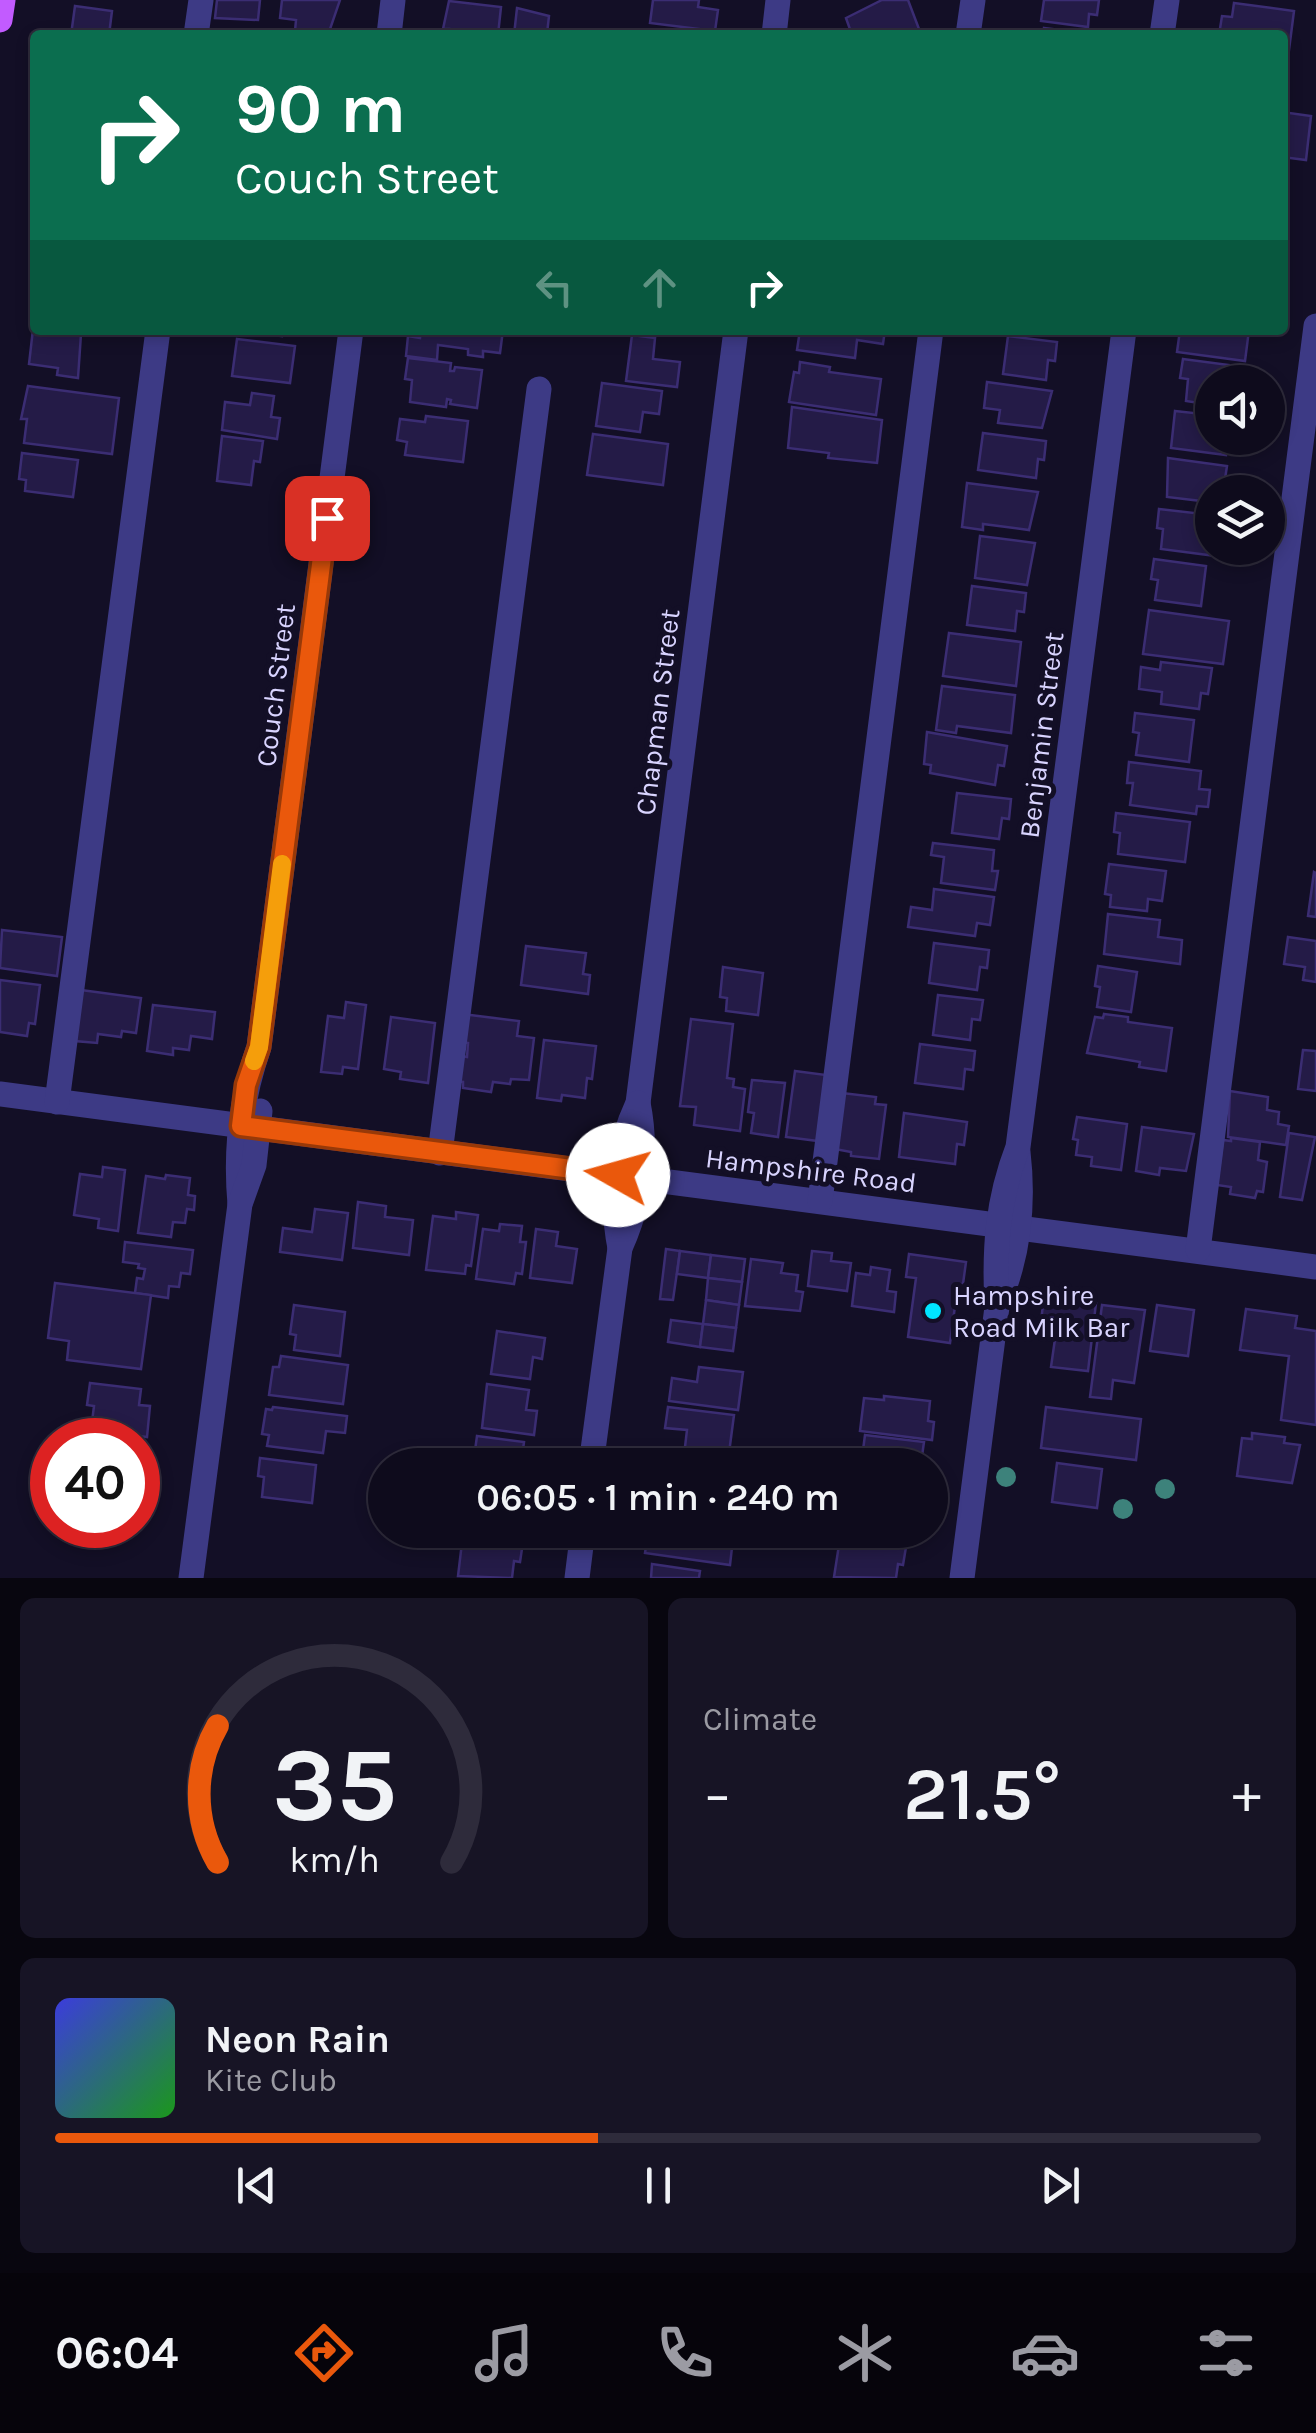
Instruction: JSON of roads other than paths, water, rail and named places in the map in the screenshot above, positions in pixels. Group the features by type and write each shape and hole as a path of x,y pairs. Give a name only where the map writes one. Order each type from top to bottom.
{"main road":[{"path":"0,20 3,0"}],"street":[{"path":"197,30 201,0"},
{"path":"390,30 393,0"},
{"path":"775,30 778,0"},
{"path":"969,30 972,0"},
{"path":"1163,30 1166,0"},
{"path":"1198,1250 1316,326"},
{"path":"57,1102 157,335"},
{"name":"Couch Street","path":"191,1578 240,1204 236,1162 249,1126 246,1085 259,1047 350,335"},
{"name":"Chapman Street","path":"594,1448 620,1248 634,1216 622,1136 638,1102 735,335"},
{"path":"820,1201 930,335"},
{"name":"Benjamin Street","path":"962,1578 997,1307 1013,1266 1003,1185 1018,1147 1123,335"},
{"path":"440,1152 539,389"},
{"name":"Hampshire Road","path":"0,1094 1316,1267"},
{"path":"577,1578 581,1548"}],"place":[{"name":"Hampshire Road Milk Bar","path":"933,1311"}]}
